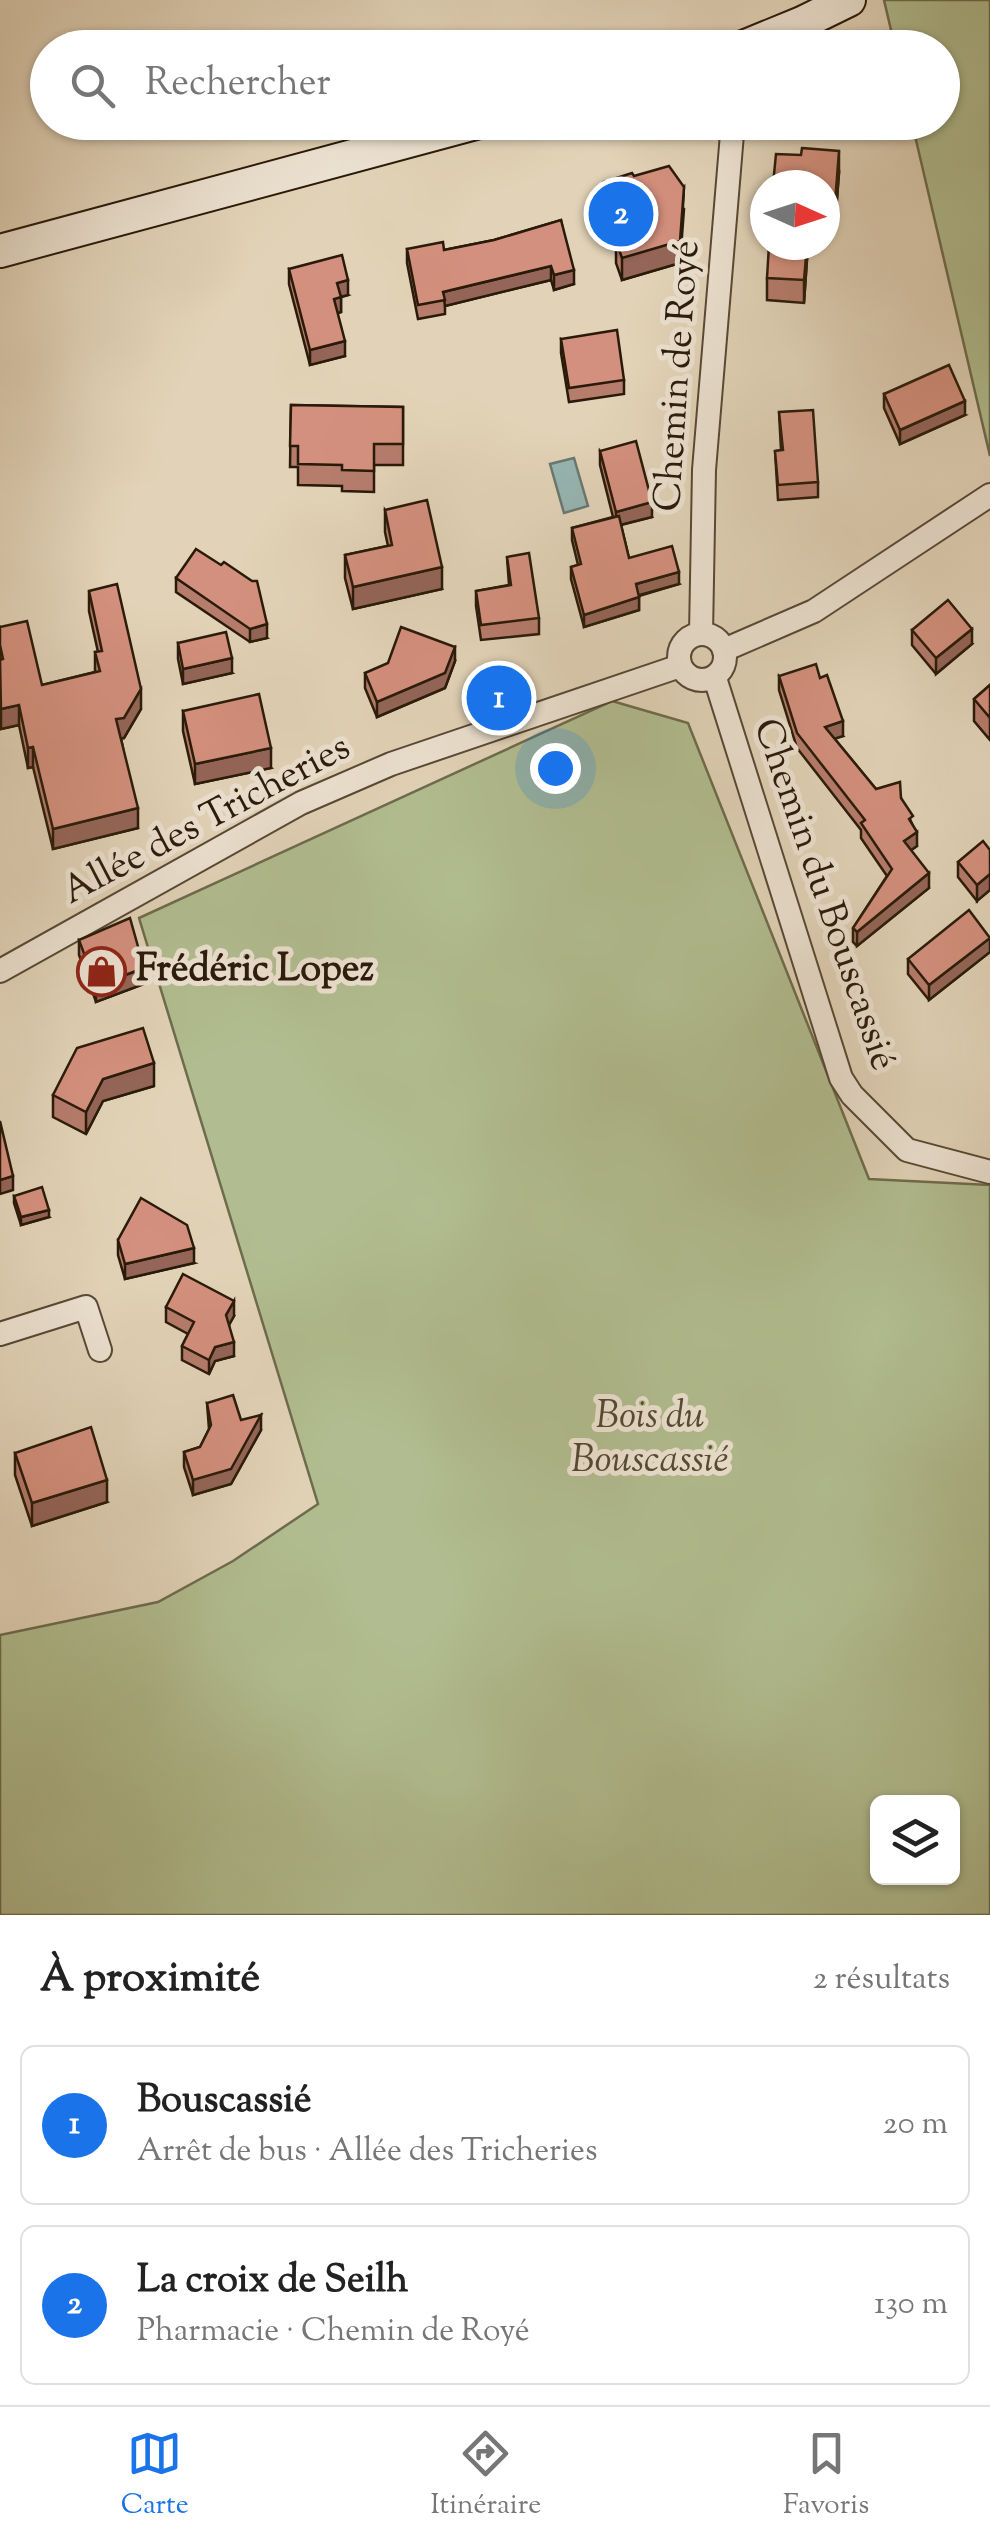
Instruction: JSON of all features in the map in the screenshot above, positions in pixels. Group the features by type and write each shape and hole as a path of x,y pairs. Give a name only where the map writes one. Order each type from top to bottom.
{"main road":[{"path":"785,30 849,0"},
{"path":"0,252 414,140"}],"street":[{"name":"Chemin de Royé","path":"702,634 704,470 732,140"},
{"path":"724,650 814,610 990,495"},
{"path":"702,634 716,638 724,650 722,670 714,678 694,680 680,666 680,648 685,641 702,634"},
{"name":"Allée des Tricheries","path":"0,972 301,803 391,764 680,666"},
{"name":"Chemin du Bouscassié","path":"714,678 841,1078 852,1095 906,1150 990,1172"},
{"path":"0,1334 86,1308 100,1350"}],"green space":[{"path":"884,0 990,0 990,456 916,140 960,140 960,30 891,30"},
{"name":"Bois du Bouscassié","path":"612,701 688,723 869,1179 990,1185 990,1915 0,1915 0,1635 158,1602 233,1561 318,1504 139,918"}],"water":[{"path":"574,458 588,506 564,513 550,464"}],"building":[{"path":"802,148 839,151 838,170 774,170 776,154 801,155"},
{"path":"669,166 684,187 680,241 622,258 616,241 619,231 604,182"},
{"path":"561,220 574,270 554,275 551,266 443,292 445,300 418,305 407,249 443,242 444,250"},
{"path":"342,255 348,280 337,283 341,297 334,299 345,341 310,350 289,269"},
{"path":"768,260 806,260 804,280 767,278"},
{"path":"617,330 624,380 569,388 561,339"},
{"path":"949,365 965,401 900,430 884,394"},
{"path":"291,405 403,407 403,444 374,444 374,471 342,470 342,465 298,464 298,446 290,446"},
{"path":"813,410 818,482 778,485 775,451 783,450 779,412"},
{"path":"636,441 652,502 616,512 600,451"},
{"path":"427,500 442,567 353,587 345,555 392,545 385,510"},
{"path":"619,516 629,558 672,546 679,572 636,584 639,597 584,615 571,567 581,564 572,528"},
{"path":"196,549 257,581 267,624 250,629 176,578"},
{"path":"529,553 539,618 481,625 476,591 511,585 507,557"},
{"path":"117,584 141,689 124,718 116,719 138,808 53,829 19,705 1,709 0,627 27,621 42,685 100,671 95,652 102,651 89,591"},
{"path":"948,600 972,629 936,658 912,630"},
{"path":"401,627 455,647 445,673 377,702 365,673 388,663"},
{"path":"226,632 232,658 183,669 178,643"},
{"path":"816,664 820,678 827,675 843,721 825,727 876,789 900,782 901,798 913,816 909,819 917,832 904,841 929,873 857,932 853,928 892,869 861,823 865,820 797,733 779,676"},
{"path":"990,685 990,718 974,699"},
{"path":"259,694 271,748 195,764 183,711"},
{"path":"983,841 990,850 990,874 977,885 958,862"},
{"path":"969,910 990,938 929,985 908,959"},
{"path":"130,918 144,968 96,986 79,940"},
{"path":"143,1028 154,1063 103,1079 86,1112 53,1095 77,1048"},
{"path":"0,1121 13,1176 0,1180"},
{"path":"42,1187 49,1210 21,1217 14,1196"},
{"path":"141,1198 187,1225 194,1248 125,1264 118,1240"},
{"path":"183,1274 234,1301 226,1315 234,1342 215,1347 209,1360 182,1346 194,1322 166,1307"},
{"path":"233,1395 241,1420 261,1415 231,1469 193,1480 184,1452 200,1447 211,1425 207,1403"},
{"path":"91,1427 107,1480 32,1503 15,1453"}],"place":[{"name":"La croix de Seilh","path":"621,214"},
{"name":"Bouscassié","path":"499,698"},
{"name":"Frédéric Lopez","path":"101,971"}]}
